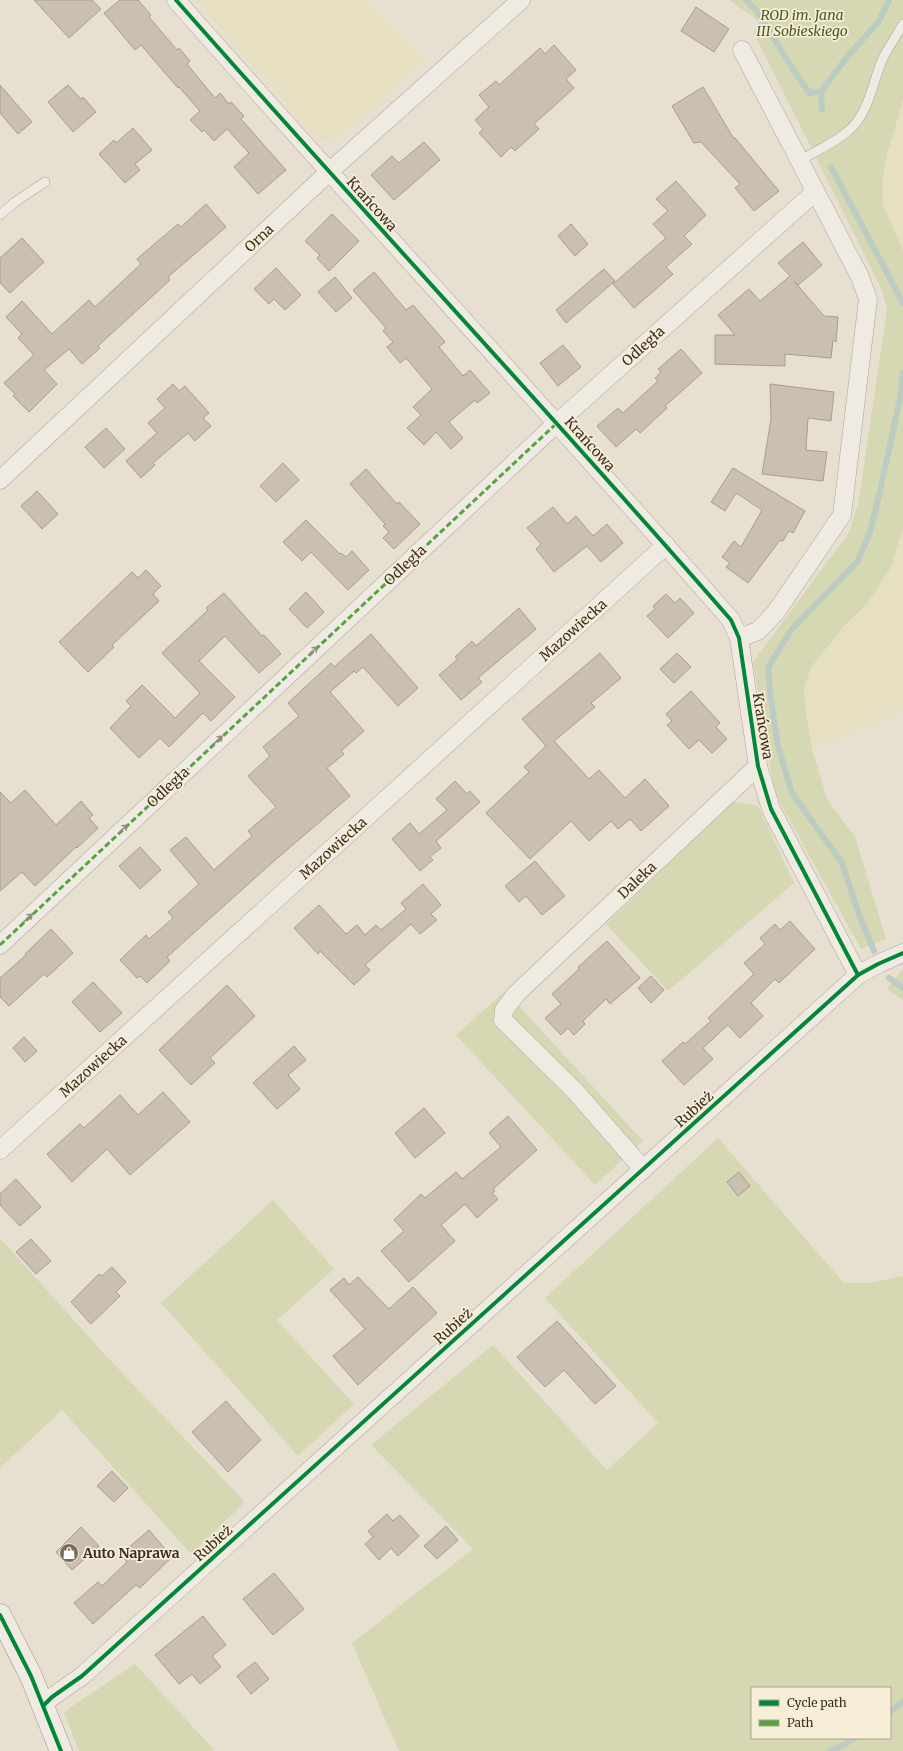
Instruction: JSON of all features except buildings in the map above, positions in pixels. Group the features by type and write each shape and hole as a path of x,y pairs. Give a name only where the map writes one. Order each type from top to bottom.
{"street":[{"name":"Krańcowa","path":"176,0 329,172 557,423 731,620 739,638 758,766 771,809 858,975"},
{"name":"Orna","path":"0,480 329,172 516,2"},
{"path":"739,638 758,631 776,612 842,515 868,299 860,277 742,50"},
{"name":"Odległa","path":"0,945 557,423 815,192"},
{"name":"Mazowiecka","path":"0,1150 666,545"},
{"name":"Daleka","path":"643,1169 575,1091 503,1020 504,1010 516,994 758,766"},
{"name":"Rubież","path":"44,1705 52,1697 82,1676 858,975 903,953"},
{"path":"0,1615 31,1676 44,1705 61,1751"}],"lane":[{"path":"799,161 847,132 859,120 868,101 874,79 885,55 903,24"},
{"path":"0,215 14,202 45,182"}],"shaded area":[{"path":"196,0 366,0 425,60 336,141 317,140"},
{"path":"903,100 903,251 883,204 882,182 887,155"},
{"path":"903,529 903,712 812,749 804,689 811,667 845,625 867,604 891,567"}],"green space":[{"name":"ROD im. Jana III Sobieskiego","path":"729,0 903,0 903,100 887,155 882,182 883,204 903,251 903,529 891,567 867,604 845,625 811,667 804,689 812,749 827,799 855,837 886,939 861,949 780,803 773,783 753,662 848,534 858,505 887,310 882,290 754,33 759,21"},
{"path":"733,802 758,806 794,883 668,991 606,924"},
{"path":"903,969 903,1000 887,989"},
{"path":"504,992 519,1006 643,1141 595,1185 456,1035"},
{"path":"718,1138 844,1283 868,1283 903,1276 903,1751 399,1751 352,1643 473,1549 371,1445 493,1345 607,1470 658,1423 545,1298"},
{"path":"273,1200 334,1269 277,1320 354,1404 298,1456 161,1303"},
{"path":"0,1238 106,1356 245,1502 191,1554 62,1410 0,1468"},
{"path":"135,1664 214,1750 79,1751 64,1712"}],"waterway":[{"path":"746,0 756,10 809,93 821,92"},
{"path":"822,109 821,92 847,57 879,21 889,0"},
{"path":"831,167 903,303"},
{"path":"874,951 858,912 842,863 792,793 778,746 770,693 768,667 792,629 857,562 870,532 880,491 900,399 903,373"},
{"path":"889,978 903,988"},
{"path":"891,1711 903,1702"},
{"path":"830,1751 844,1745 853,1739"}],"marked path":[{"path":"0,945 557,423"}],"cycle path":[{"path":"176,0 593,464 731,620 739,638 758,766 771,809 858,975"},
{"path":"44,1705 52,1697 82,1676 858,975 903,953"},
{"path":"0,1615 31,1676 61,1751"}],"place":[{"name":"Auto Naprawa","path":"69,1553"}]}
